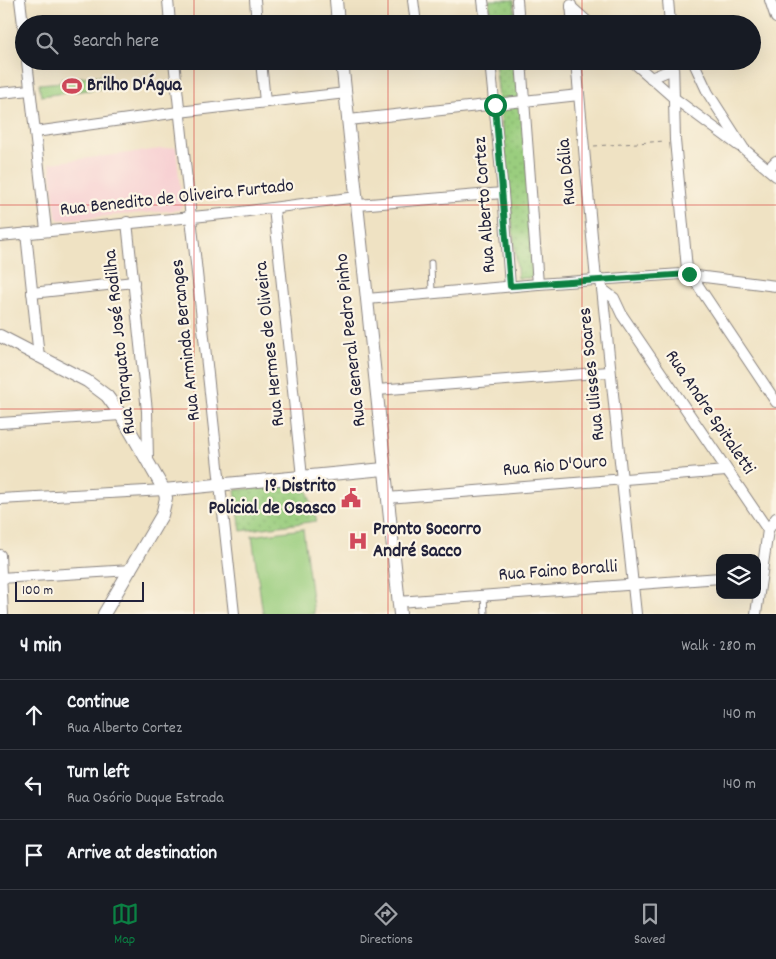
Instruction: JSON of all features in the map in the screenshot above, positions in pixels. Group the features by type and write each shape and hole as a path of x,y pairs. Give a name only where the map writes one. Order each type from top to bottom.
{"street":[{"path":"20,0 22,15"},
{"path":"168,0 169,15"},
{"path":"255,0 256,15"},
{"path":"336,0 337,15"},
{"path":"413,0 415,15"},
{"path":"483,0 485,15"},
{"path":"517,0 518,15"},
{"path":"770,0 776,18"},
{"path":"570,3 581,15"},
{"path":"28,70 46,230"},
{"name":"Rua Arminda Beranges","path":"175,70 234,614"},
{"path":"262,70 265,102"},
{"name":"Rua General Pedro Pinho","path":"343,70 399,608"},
{"name":"Rua Alberto Cortez","path":"491,70 510,286"},
{"path":"523,70 538,284"},
{"name":"Rua Dália","path":"577,70 583,146 600,283"},
{"path":"642,70 674,98 772,172 776,161"},
{"path":"651,78 665,70"},
{"path":"673,70 676,140 689,274 776,402"},
{"path":"697,70 708,93 744,150"},
{"path":"0,94 30,90"},
{"path":"35,132 179,112 346,93"},
{"path":"349,120 579,95"},
{"name":"Rua Benedito de Oliveira Furtado","path":"0,236 274,208 503,193"},
{"name":"Rua Hermes de Oliveira","path":"274,208 302,477"},
{"name":"Rua Torquato José Rodilha","path":"127,222 148,426 148,460"},
{"path":"26,233 39,357"},
{"path":"367,299 538,284 600,283 689,274 776,286"},
{"path":"32,293 134,282"},
{"name":"Rua Ulisses Soares","path":"600,283 604,302 609,372 636,614"},
{"name":"Rua Andre Spitaletti","path":"600,283 614,298 622,315 726,471 768,530"},
{"name":"Rua Andre Spitaletti","path":"604,302 622,315"},
{"path":"0,336 101,391 121,415 164,490 166,498 162,515 132,570 104,614"},
{"path":"377,390 609,372"},
{"path":"0,423 121,415"},
{"path":"0,499 164,490 384,470"},
{"name":"Rua Rio D'Ouro","path":"387,498 726,471"},
{"path":"761,565 768,530 776,518"},
{"path":"0,555 3,614"},
{"path":"1,577 132,570"},
{"name":"Rua Faino Boralli","path":"399,608 484,596 716,578"},
{"path":"756,614 757,599"}],"lane":[{"path":"431,263 432,293"},
{"path":"484,596 485,614"}],"path":[{"path":"583,146 676,140"}],"shaded area":[{"path":"176,147 182,206 179,210 59,220 56,217 50,163"}],"green space":[{"path":"489,0 514,0 515,15 491,15"},
{"path":"496,70 520,70 535,269 531,278 518,278"},
{"name":"Brilho D'Água","path":"103,75 105,88 41,96 39,84 61,82 61,79"},
{"path":"305,484 317,521 241,531 235,490"},
{"path":"303,529 314,614 263,614 252,536"}],"place":[{"name":"Brilho D'Água","path":"72,86"},
{"name":"1º Distrito Policial de Osasco","path":"351,498"},
{"name":"Pronto Socorro André Sacco","path":"358,541"}],"route":[{"path":"495,105 510,286 689,274"}]}
